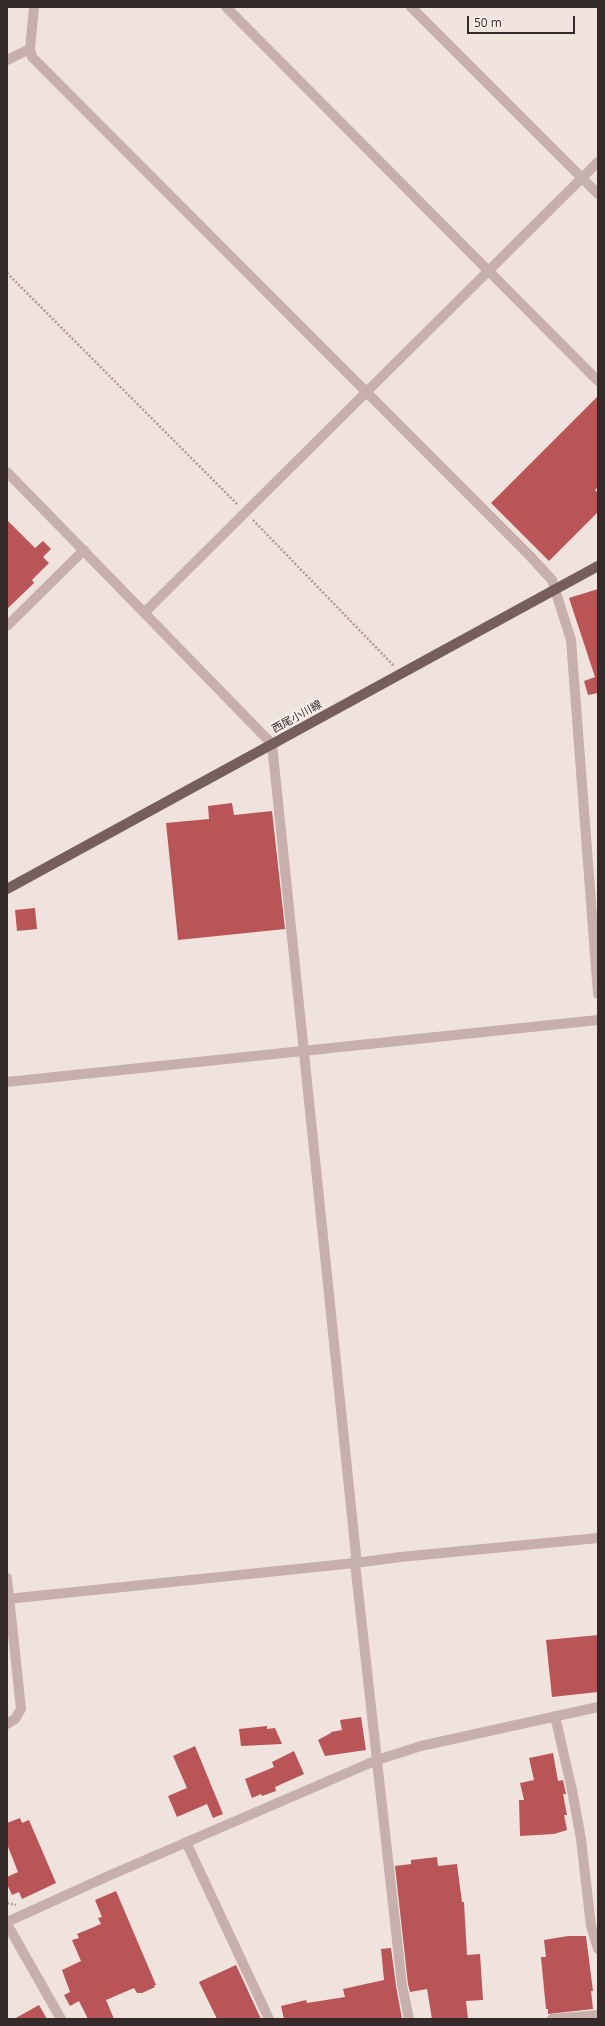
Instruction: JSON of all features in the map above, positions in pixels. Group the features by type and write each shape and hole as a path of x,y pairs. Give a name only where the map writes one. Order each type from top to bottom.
{"main road":[{"name":"西尾小川線","path":"7,889 598,566"}],"street":[{"path":"34,7 30,49 32,57 368,392 552,580 571,640 598,994"},
{"path":"226,7 598,381"},
{"path":"411,7 598,194"},
{"path":"7,60 30,49"},
{"path":"145,612 598,162"},
{"path":"7,472 272,744 305,1050 356,1555 355,1563 402,1985 409,2019"},
{"path":"7,626 84,550"},
{"path":"7,1082 598,1020"},
{"path":"8,1599 400,1557 598,1538"},
{"path":"7,1578 8,1599 21,1709 16,1718 7,1724"},
{"path":"61,2019 7,1923 30,1910 377,1760 421,1746 598,1707"},
{"path":"555,1716 575,1804 581,1839 591,1926 598,1949"},
{"path":"186,1842 269,2019"},
{"path":"552,2019 598,2015"}],"path":[{"path":"7,272 246,512 394,666 399,675"}],"building":[{"path":"598,396 598,487 595,490 598,493 598,512 549,561 491,503"},
{"path":"7,520 35,548 43,541 51,549 43,557 49,563 32,580 34,583 7,609"},
{"path":"598,589 598,693 588,695 584,681 595,677 569,598"},
{"path":"232,803 234,815 272,811 285,929 178,940 166,823 209,819 208,806"},
{"path":"35,908 37,929 17,931 15,910"},
{"path":"598,1635 598,1692 552,1697 546,1640"},
{"path":"361,1717 366,1750 325,1756 318,1740 331,1732 342,1730 340,1720"},
{"path":"267,1726 267,1729 275,1728 282,1744 241,1746 239,1729"},
{"path":"195,1746 223,1814 213,1818 207,1804 177,1817 168,1796 187,1788 173,1756"},
{"path":"294,1751 304,1774 275,1787 276,1791 262,1796 261,1794 252,1798 245,1779 274,1767 272,1762"},
{"path":"553,1753 558,1781 563,1780 566,1794 563,1794 567,1815 564,1815 567,1830 554,1834 520,1836 519,1800 524,1800 520,1783 534,1780 529,1758"},
{"path":"20,1818 22,1823 29,1820 56,1883 22,1899 19,1892 12,1895 7,1884 7,1877 18,1872 7,1844 7,1823"},
{"path":"437,1857 438,1866 457,1864 462,1902 464,1902 467,1955 480,1954 483,2000 466,2001 468,2019 432,2019 427,1989 410,1992 408,1984 395,1866 411,1864 411,1860"},
{"path":"116,1891 156,1985 154,1985 155,1987 142,1993 137,1993 134,1988 106,2000 114,2019 88,2019 79,2001 70,2006 64,1995 70,1992 62,1970 81,1961 72,1940 79,1938 77,1934 101,1924 98,1918 102,1917 95,1900"},
{"path":"568,1936 586,1936 593,1991 591,1991 593,2009 548,2014 548,2009 546,2009 541,1957 546,1957 544,1940"},
{"path":"391,1948 402,2019 284,2019 281,2006 306,2000 307,2003 345,1997 343,1989 384,1980 381,1949"},
{"path":"236,1965 261,2019 217,2019 199,1982"},
{"path":"39,2005 47,2019 14,2019"}]}
